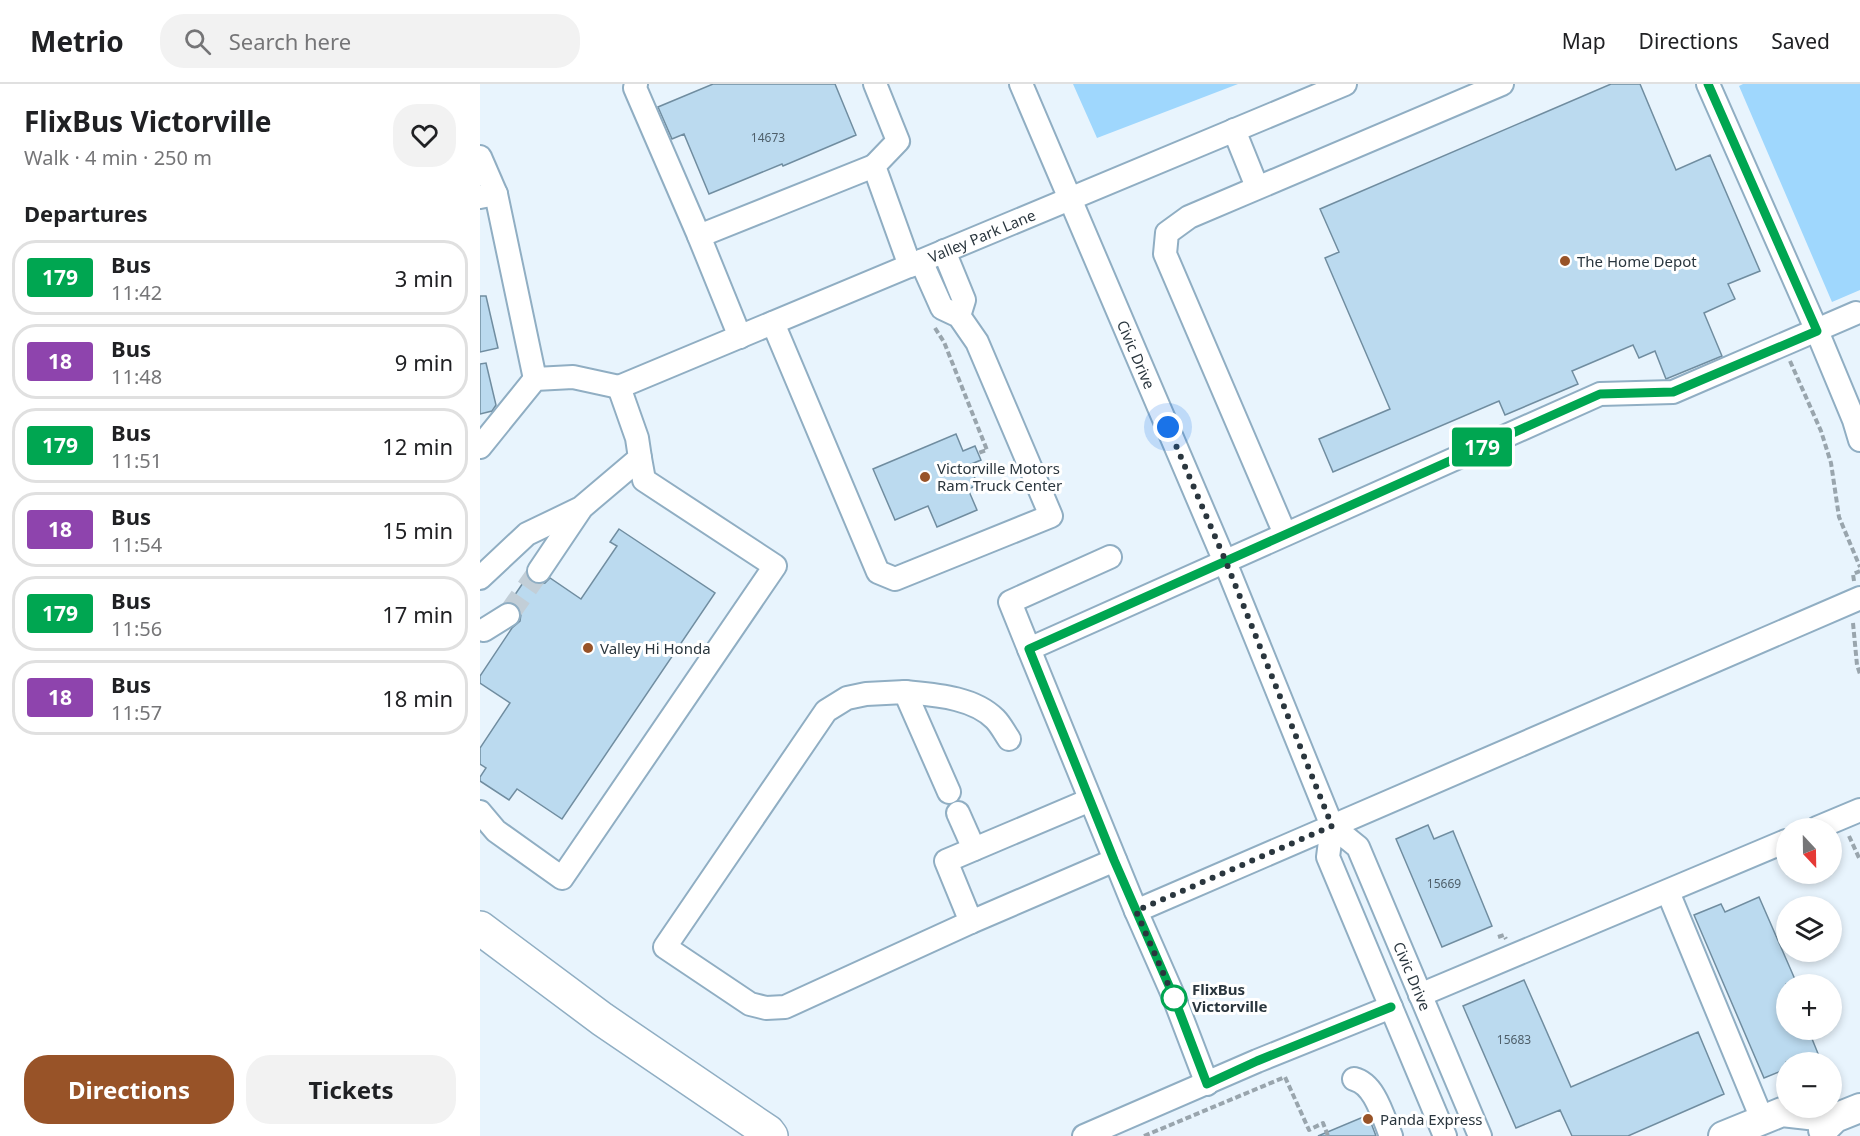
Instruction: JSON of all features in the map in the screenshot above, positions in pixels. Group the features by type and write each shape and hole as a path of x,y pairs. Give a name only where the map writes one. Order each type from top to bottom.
{"highway":[{"path":"480,928 602,1019 771,1136"}],"main road":[{"path":"1723,1136 1782,1113 1837,1121"}],"street":[{"path":"636,84 634,88 699,236 740,337"},
{"path":"699,236 874,166 898,141 875,84"},
{"name":"Civic Drive","path":"1021,84 1226,562 1332,826 1358,847 1480,1136"},
{"name":"Valley Park Lane","path":"619,387 1345,84"},
{"path":"1286,534 1165,254 1167,233 1189,216 1502,84"},
{"path":"1708,84 1817,331 1860,440"},
{"path":"1234,130 1257,187"},
{"path":"480,157 536,379"},
{"path":"773,323 878,572 895,579 1051,516 977,342 959,316 942,308 916,263 874,166"},
{"path":"944,251 964,300 959,316"},
{"path":"1029,649 1600,394 1673,392 1856,314"},
{"path":"480,447 536,379 573,377 619,387 636,438 644,480 775,566 562,878 496,831 480,812"},
{"path":"480,578 527,534 581,508 640,458"},
{"path":"539,571 581,508"},
{"path":"1110,557 1010,602 1114,860 1173,995 1207,1084"},
{"path":"1136,911 1860,598"},
{"path":"481,627 508,615"},
{"path":"1009,739 996,720 984,710 940,695 905,692 866,694 847,698 826,711 665,947 750,1004 766,1008 785,1007 1114,860"},
{"path":"905,692 949,792"},
{"path":"971,922 946,861 1090,800"},
{"path":"1841,818 1860,810"},
{"path":"958,813 974,849"},
{"name":"Civic Drive","path":"1332,826 1328,857 1445,1136"},
{"path":"1420,995 1776,845"},
{"path":"1668,892 1762,1119"},
{"path":"1084,1136 1257,1061 1391,1007"},
{"path":"1354,1079 1370,1087 1391,1136"}],"path":[{"path":"931,321 944,342 987,450 978,453"},
{"path":"1783,345 1821,431 1831,463 1839,517 1860,567"},
{"path":"1860,622 1852,623 1860,674"},
{"path":"1849,835 1860,860"},
{"path":"1144,1136 1285,1077 1309,1130 1323,1123 1328,1136"}],"shaded area":[{"path":"1073,84 1238,84 1097,138"},
{"path":"1743,84 1860,84 1860,290 1832,302 1739,86"}],"building":[{"path":"713,84 835,84 856,135 709,194 684,134 672,139 658,107"},
{"name":"The Home Depot","path":"1611,84 1640,84 1676,170 1710,155 1760,271 1728,284 1735,299 1704,313 1722,356 1666,379 1655,351 1639,358 1633,345 1572,371 1578,384 1505,415 1499,401 1333,472 1319,439 1390,409 1325,258 1339,252 1320,209"},
{"path":"480,296 486,296 498,348 480,352"},
{"path":"486,363 496,405 492,411 480,414 480,364"},
{"name":"Victorville Motors Ram Truck Center","path":"956,434 963,451 975,446 981,460 969,465 978,485 968,489 977,510 937,527 928,506 895,520 873,469"},
{"name":"Valley Hi Honda","path":"619,529 715,593 562,819 517,789 509,800 480,781 486,768 480,764 480,748 510,703 480,683 480,676 512,628 520,621 520,608 510,602 527,577 539,584 545,583 550,578 581,599 617,546 610,542"},
{"path":"1428,825 1434,839 1453,831 1492,926 1442,947 1396,839"},
{"path":"1759,897 1776,936 1776,962 1787,962 1793,974 1776,974 1776,1040 1812,1040 1817,1052 1776,1052 1776,1073 1764,1078 1694,915 1721,904 1725,912"},
{"path":"1524,980 1571,1087 1698,1032 1724,1094 1628,1136 1572,1136 1560,1110 1516,1128 1463,1006"},
{"name":"Panda Express","path":"1368,1115 1376,1136 1318,1136"}],"tunnel":[{"path":"508,615 539,571"}],"bus line":[{"name":"179","path":"1391,1007 1257,1061 1207,1084 1173,995 1114,860 1029,649 1600,394 1673,392 1817,331 1708,84"}],"place":[{"name":"The Home Depot","path":"1565,261"},
{"name":"Victorville Motors Ram Truck Center","path":"925,477"},
{"name":"Valley Hi Honda","path":"588,648"},
{"name":"FlixBus Victorville","path":"1174,998"},
{"name":"Panda Express","path":"1368,1119"}],"route":[{"path":"1168,427 1226,562 1332,826 1136,911 1174,998"}]}
